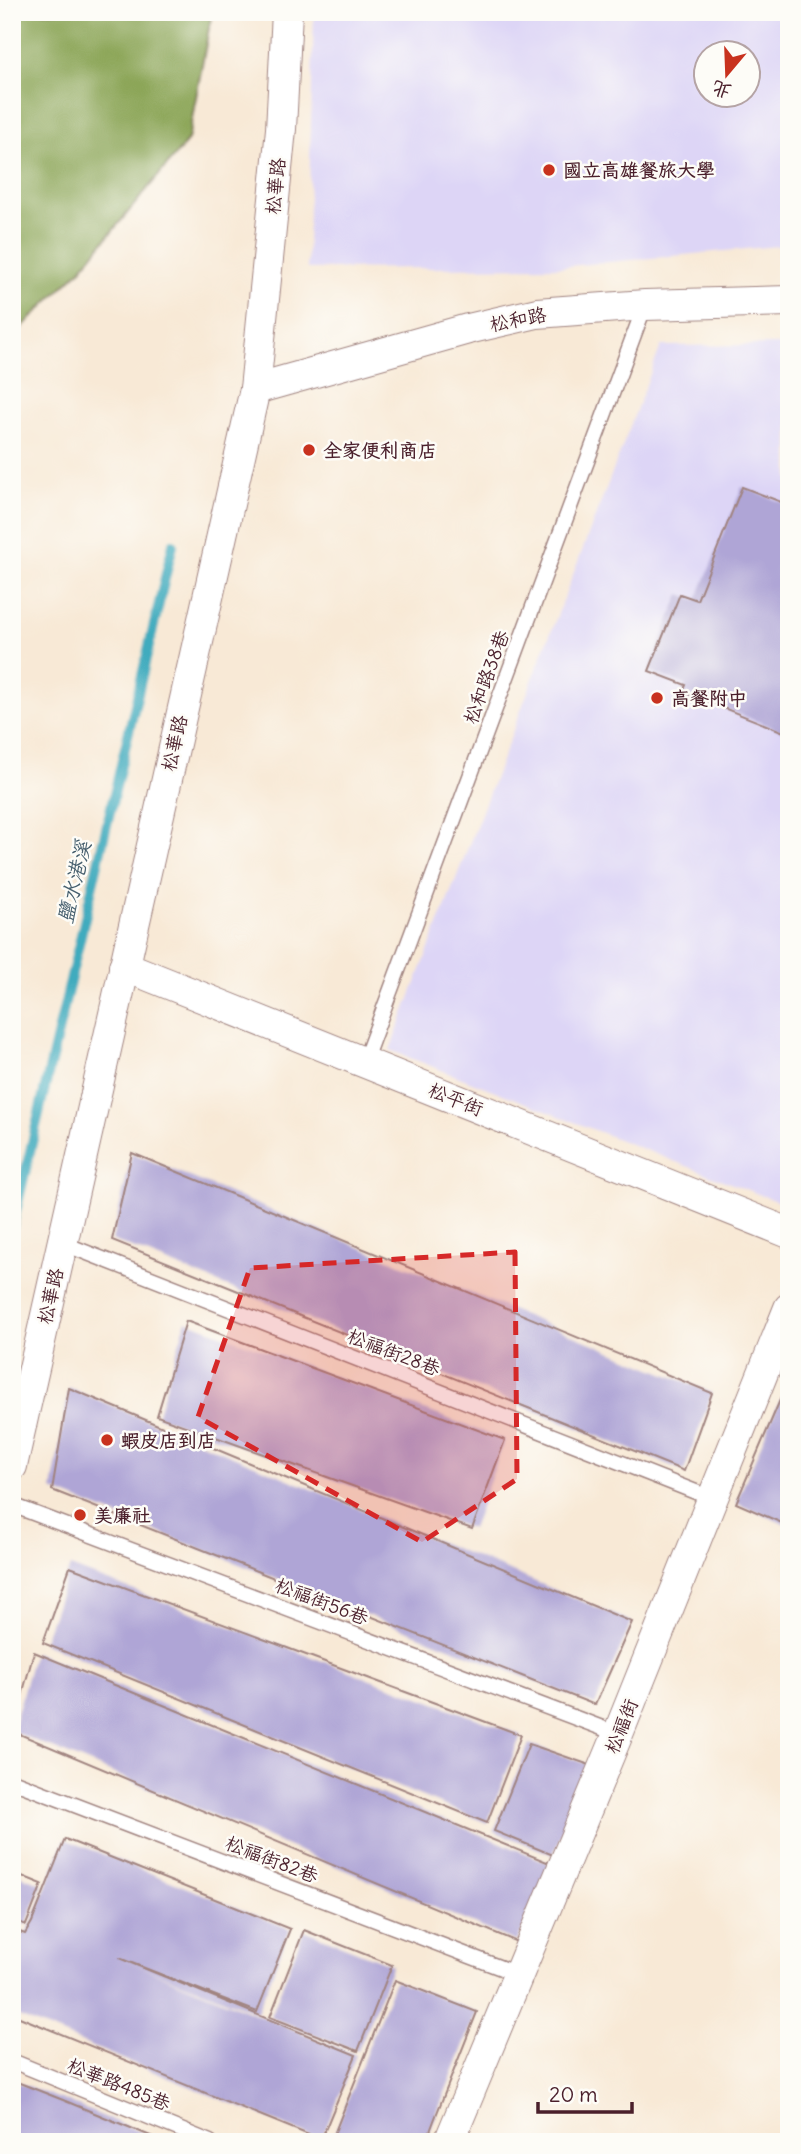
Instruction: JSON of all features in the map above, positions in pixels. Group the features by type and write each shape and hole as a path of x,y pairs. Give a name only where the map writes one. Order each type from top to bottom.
{"street":[{"name":"松華路","path":"12,1466 255,389 281,129 287,12"},
{"name":"松和路","path":"255,389 468,329 526,316 645,305 789,302"},
{"name":"松平街","path":"124,966 789,1233"},
{"name":"松福街","path":"449,2142 618,1734 789,1308"}],"lane":[{"name":"松和路38巷","path":"363,1062 645,305"},
{"name":"松福街28巷","path":"62,1242 712,1498"},
{"name":"松福街56巷","path":"12,1505 618,1734"},
{"name":"松福街82巷","path":"12,1781 517,1974"},
{"name":"松華路485巷","path":"12,2061 210,2142"}],"highlighted area":[{"path":"515,1252 517,1479 422,1542 198,1417 250,1268"}],"shaded area":[{"name":"國立高雄餐旅大學","path":"314,12 789,12 789,245 557,267 307,269"},
{"name":"高餐附中","path":"789,345 789,1206 390,1050 661,346"}],"green space":[{"path":"12,12 212,12 188,140 81,269 12,337"}],"building":[{"path":"742,487 789,505 789,625 786,633 789,635 789,734 683,692 686,685 649,671 680,594 697,600"},
{"path":"132,1153 712,1393 684,1471 112,1240"},
{"path":"186,1321 505,1440 472,1529 157,1416"},
{"path":"789,1379 789,1526 736,1503"},
{"path":"69,1388 632,1622 595,1705 52,1490"},
{"path":"70,1567 521,1735 487,1823 43,1643"},
{"path":"34,1652 552,1864 517,1942 12,1731"},
{"path":"529,1744 590,1765 553,1855 494,1831"},
{"path":"65,1839 290,1929 257,2012 119,1958 356,2055 321,2140 12,2014 12,1929 25,1934"},
{"path":"12,1872 42,1884 26,1925 12,1919"},
{"path":"304,1930 392,1965 358,2051 270,2017"},
{"path":"395,1980 477,2012 426,2142 331,2142"},
{"path":"12,2080 63,2100 165,2142 12,2142"}],"waterway":[{"name":"鹽水港溪","path":"12,1228 173,544"}],"place":[{"name":"國立高雄餐旅大學","path":"549,170"},
{"name":"全家便利商店","path":"309,450"},
{"name":"高餐附中","path":"657,698"},
{"name":"蝦皮店到店","path":"107,1440"},
{"name":"美廉社","path":"80,1515"}]}
